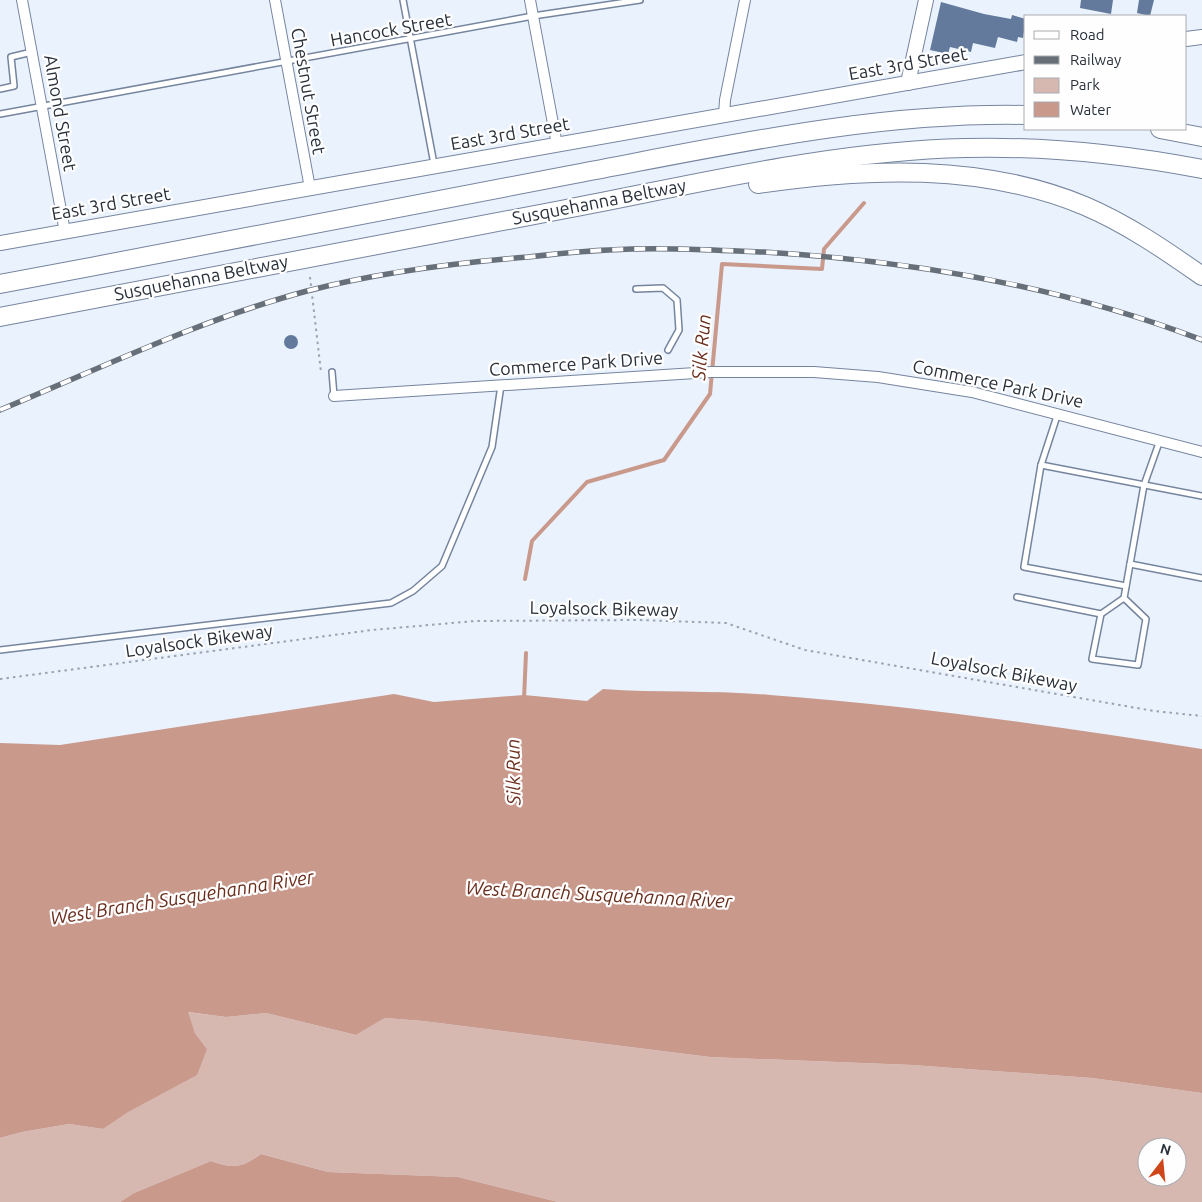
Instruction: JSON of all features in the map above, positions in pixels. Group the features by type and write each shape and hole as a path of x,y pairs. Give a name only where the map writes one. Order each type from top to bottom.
{"highway":[{"name":"Susquehanna Beltway","path":"0,284 756,140 901,120 1024,115"},
{"path":"1187,125 1202,128"},
{"path":"1165,130 1202,137"},
{"name":"Susquehanna Beltway","path":"0,317 794,166 858,156 912,150 1044,148 1145,158 1202,168"},
{"path":"567,209 841,174 912,172 954,175 1021,186 1085,206 1143,236 1202,276"}],"main road":[{"path":"908,83 926,0"},
{"path":"1187,39 1202,37"},
{"name":"East 3rd Street","path":"0,243 1024,62"}],"street":[{"name":"Almond Street","path":"22,0 65,232"},
{"name":"Chestnut Street","path":"275,0 310,188"},
{"path":"530,0 557,145"},
{"path":"724,115 725,100 746,0"},
{"name":"Commerce Park Drive","path":"334,396 702,372 814,372 878,377 972,392 1058,412 1202,452"}],"lane":[{"path":"403,0 434,166"},
{"path":"590,0 591,8"},
{"name":"Hancock Street","path":"0,114 287,63 533,16 640,0"},
{"path":"0,89 14,86 11,58 32,52"},
{"path":"636,289 663,288 677,300 679,330 668,350"},
{"path":"332,372 334,396"},
{"path":"0,650 391,602 413,591 442,566 492,447 501,385"},
{"path":"1058,412 1041,465 1024,567 1126,586"},
{"path":"1124,598 1146,619 1138,665 1092,659 1101,614 1124,598 1144,485 1160,440"},
{"path":"1041,465 1202,496"},
{"path":"1130,564 1202,578"},
{"path":"1017,597 1101,614"}],"path":[{"path":"310,278 321,372"},
{"name":"Loyalsock Bikeway","path":"0,679 372,630 475,620 638,620 726,624 805,650 1096,702 1202,716"}],"green space":[{"path":"187,1012 226,1017 266,1013 356,1035 385,1018 423,1021 710,1057 912,1065 1092,1078 1202,1093 1202,1202 558,1202 458,1177 328,1172 261,1154 237,1166 211,1161 134,1193 120,1202 0,1202 0,1138 22,1132 69,1124 103,1129 207,1049 195,1033"}],"water":[{"name":"West Branch Susquehanna River","path":"603,689 749,693 878,705 1094,732 1202,749 1202,1093 1092,1078 912,1065 710,1057 423,1021 385,1018 356,1035 266,1013 226,1017 188,1012 195,1033 207,1049 197,1075 128,1112 103,1129 69,1124 22,1132 0,1138 0,743 60,745 394,694 434,702 524,695 587,701"},
{"path":"261,1154 328,1172 458,1177 558,1202 120,1202 134,1193 211,1161 237,1166"}],"building":[{"path":"1081,0 1113,0 1111,14 1080,8"},
{"path":"1139,0 1154,0 1150,15 1137,13"},
{"path":"941,2 984,14 1011,19 1012,15 1024,18 1023,38 1018,37 1017,42 998,37 995,48 973,43 971,52 950,47 948,54 930,50"},
{"path":"291,335 296,337 298,342 296,347 291,349 286,347 284,342 286,337"}],"waterway":[{"name":"Silk Run","path":"525,579 532,541 587,482 664,460 710,394 722,264 822,269 824,249 864,203"},
{"name":"Silk Run","path":"524,699 526,653"}],"railway":[{"path":"0,410 190,330 268,302 307,291 334,284 417,269 599,250 667,249 764,252 876,262 931,270 1041,291 1149,321 1202,340"}]}
